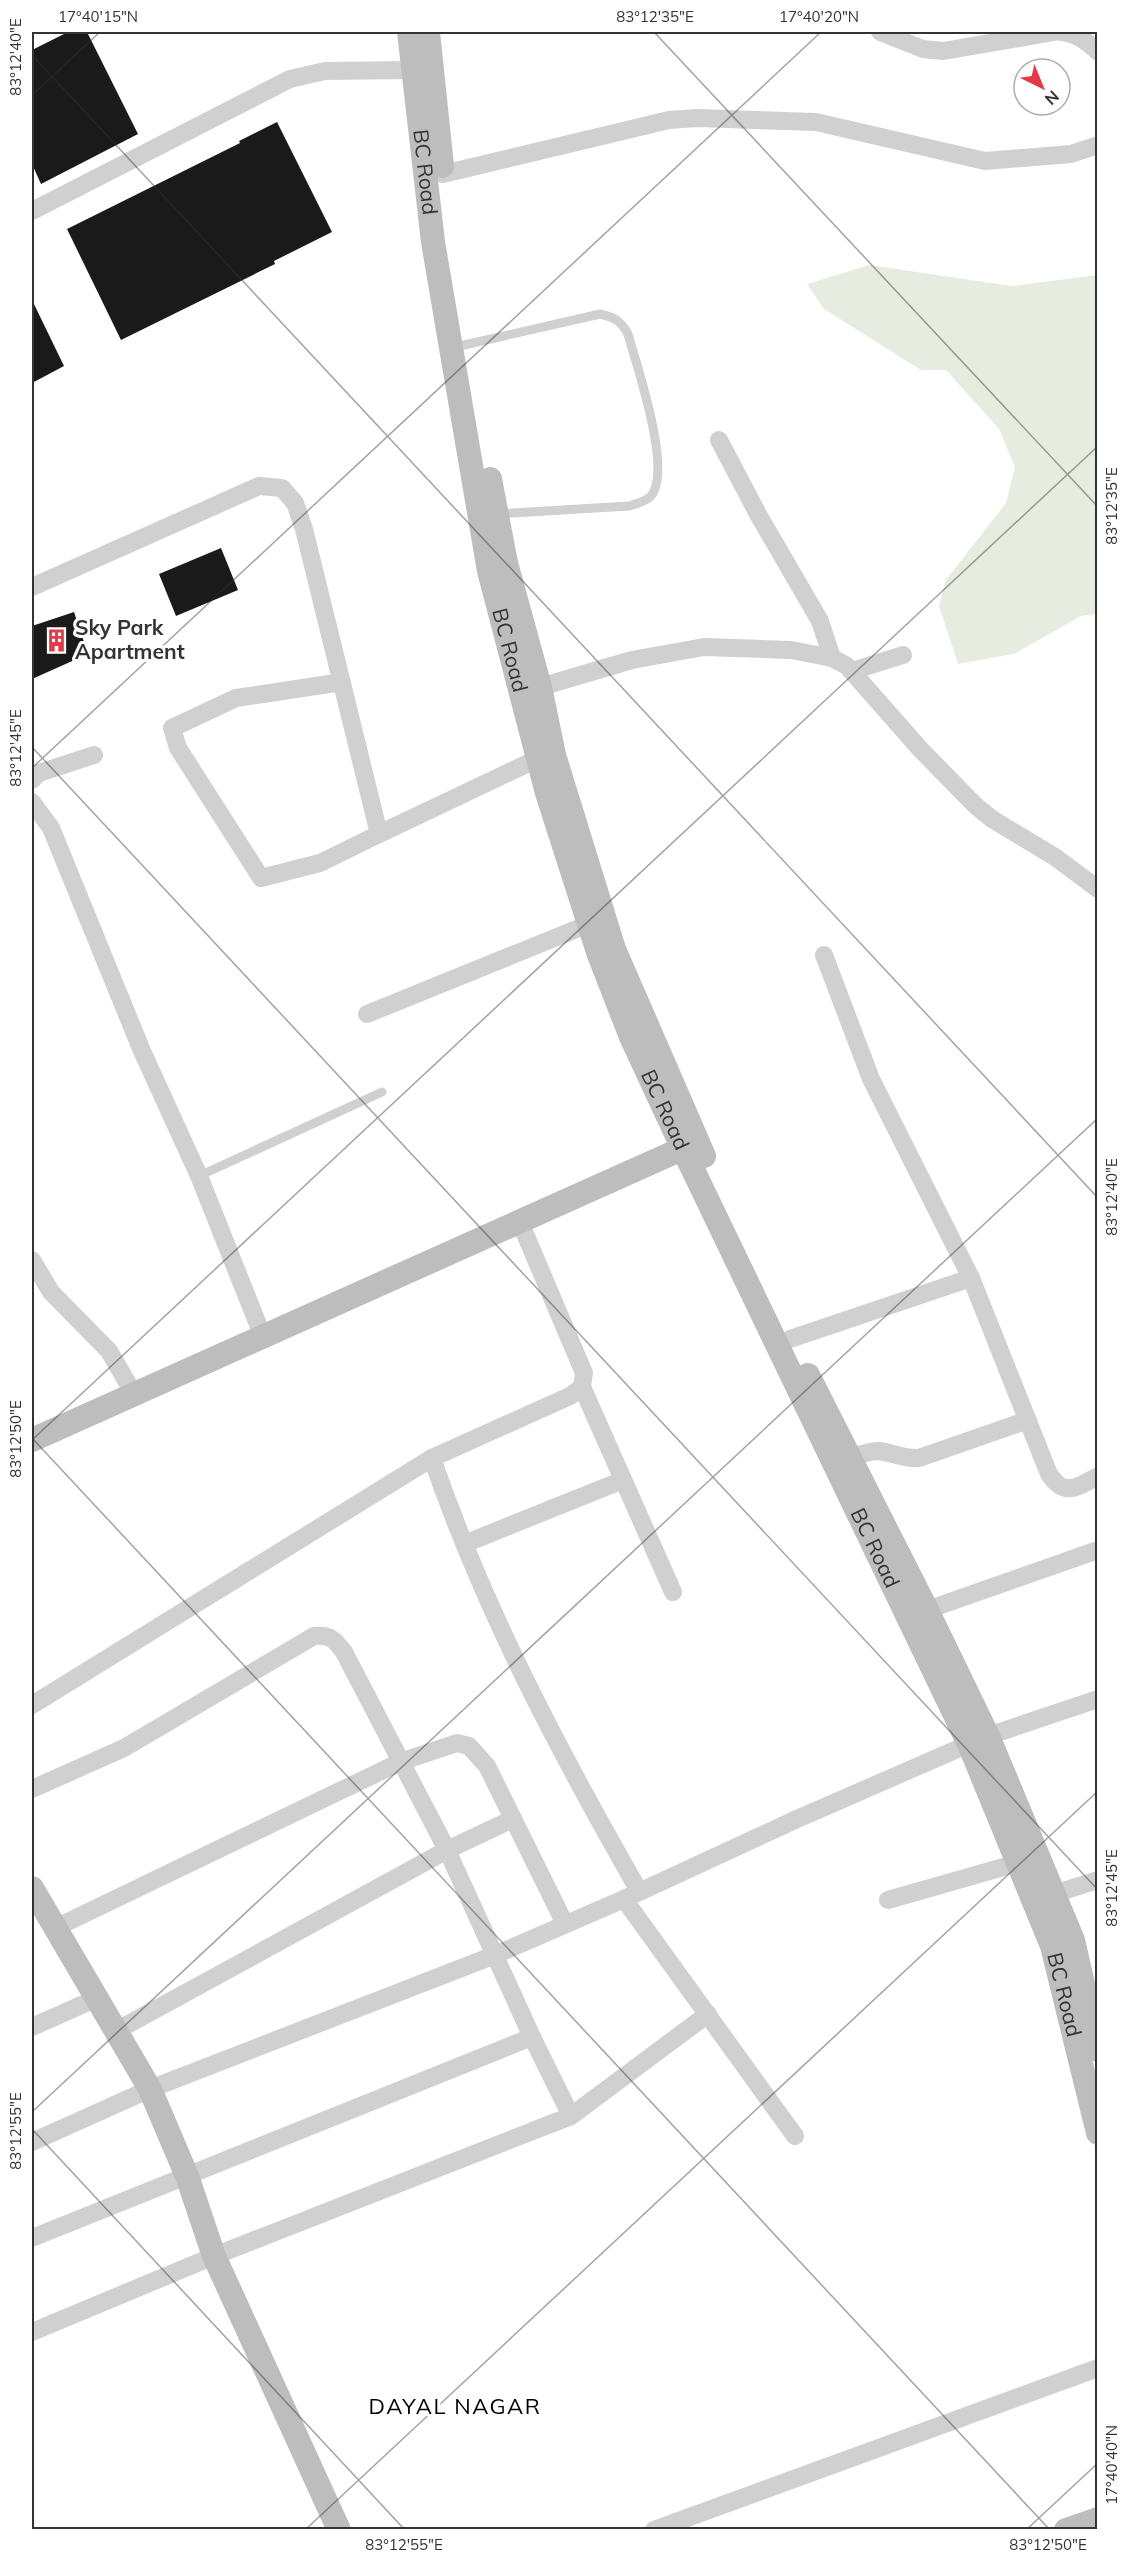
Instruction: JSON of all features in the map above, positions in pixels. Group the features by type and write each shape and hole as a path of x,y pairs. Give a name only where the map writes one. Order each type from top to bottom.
{"street":[{"name":"BC Road","path":"409,32 414,70 435,174"},
{"name":"BC Road","path":"428,32 435,174 433,242 497,514 506,563 540,687 547,757 547,794 589,924 631,1037 790,1339 927,1610 1043,1898 1052,1946 1098,2133"},
{"path":"880,32 923,49 943,51 1054,32"},
{"path":"1060,32 1072,33 1088,42 1098,52"},
{"path":"32,211 290,79 325,71 414,70"},
{"path":"435,174 669,120 697,118 816,122 985,161 1071,154 1098,145"},
{"name":"BC Road","path":"458,346 489,571 547,757 614,949 690,1146 978,1740 1018,1863 1073,1940 1098,2050"},
{"path":"719,440 759,516 820,621 832,658"},
{"path":"32,587 259,486 282,488 295,503 304,529 379,834"},
{"path":"540,687 632,660 704,647 791,650 832,658 852,671 921,750 976,806 992,819 1055,857 1098,889"},
{"path":"852,671 903,655"},
{"path":"342,682 236,698 172,728 178,748 261,878 320,863 547,757"},
{"path":"32,780 39,773 94,754"},
{"path":"32,802 51,828 142,1051 199,1176 263,1336"},
{"path":"367,1014 589,924"},
{"path":"824,956 871,1079 971,1278 1049,1474 1055,1484 1065,1489 1076,1487 1098,1476"},
{"path":"32,1440 690,1146"},
{"path":"520,1222 584,1373 582,1387 673,1592"},
{"path":"32,1260 51,1292 65,1309 109,1352 134,1394"},
{"path":"790,1339 971,1278"},
{"path":"32,1705 432,1458 570,1396 582,1387"},
{"path":"850,1458 881,1451 907,1459 919,1458 1028,1420"},
{"path":"432,1458 464,1544 505,1640 632,1895 708,2014 795,2136"},
{"path":"464,1544 623,1480"},
{"path":"927,1610 1098,1550"},
{"path":"32,1789 124,1748 314,1636 325,1635 335,1640 344,1652 447,1850 532,2037 571,2116"},
{"path":"32,2142 150,2089 495,1955 978,1740 1098,1699"},
{"path":"56,1928 400,1762 457,1743 469,1746 487,1766 565,1924"},
{"path":"116,2031 447,1850 513,1819"},
{"path":"888,1900 1018,1863"},
{"path":"1043,1898 1098,1880"},
{"path":"35,1901 56,1928 150,2089 187,2176 214,2256 339,2529"},
{"path":"32,2027 97,1998"},
{"path":"32,2332 214,2256 571,2116 708,2014"},
{"path":"32,2238 532,2037"},
{"path":"654,2529 1098,2368"},
{"path":"1066,2529 1098,2519"}],"lane":[{"path":"458,346 600,314 612,316 622,324 628,334 654,425 658,483 651,496 641,503 629,507 497,514"},
{"path":"199,1176 382,1092"}],"shaded area":[{"path":"869,265 1012,286 1097,275 1097,614 1081,616 1014,654 958,664 939,606 946,580 1006,503 1015,467 999,429 946,370 921,370 824,309 807,284"}],"building":[{"path":"68,32 87,32 138,134 41,184 32,164 32,50"},
{"path":"277,122 332,232 274,261 275,264 121,340 67,229 240,143 239,141"},
{"path":"32,300 64,366 32,383"},
{"path":"221,548 238,590 176,616 159,574"},
{"name":"Sky Park Apartment","path":"74,612 88,654 32,679 32,626"}],"place":[{"name":"Sky Park Apartment","path":"57,640"}],"district":[{"name":"DAYAL NAGAR","path":"455,2406"}]}
